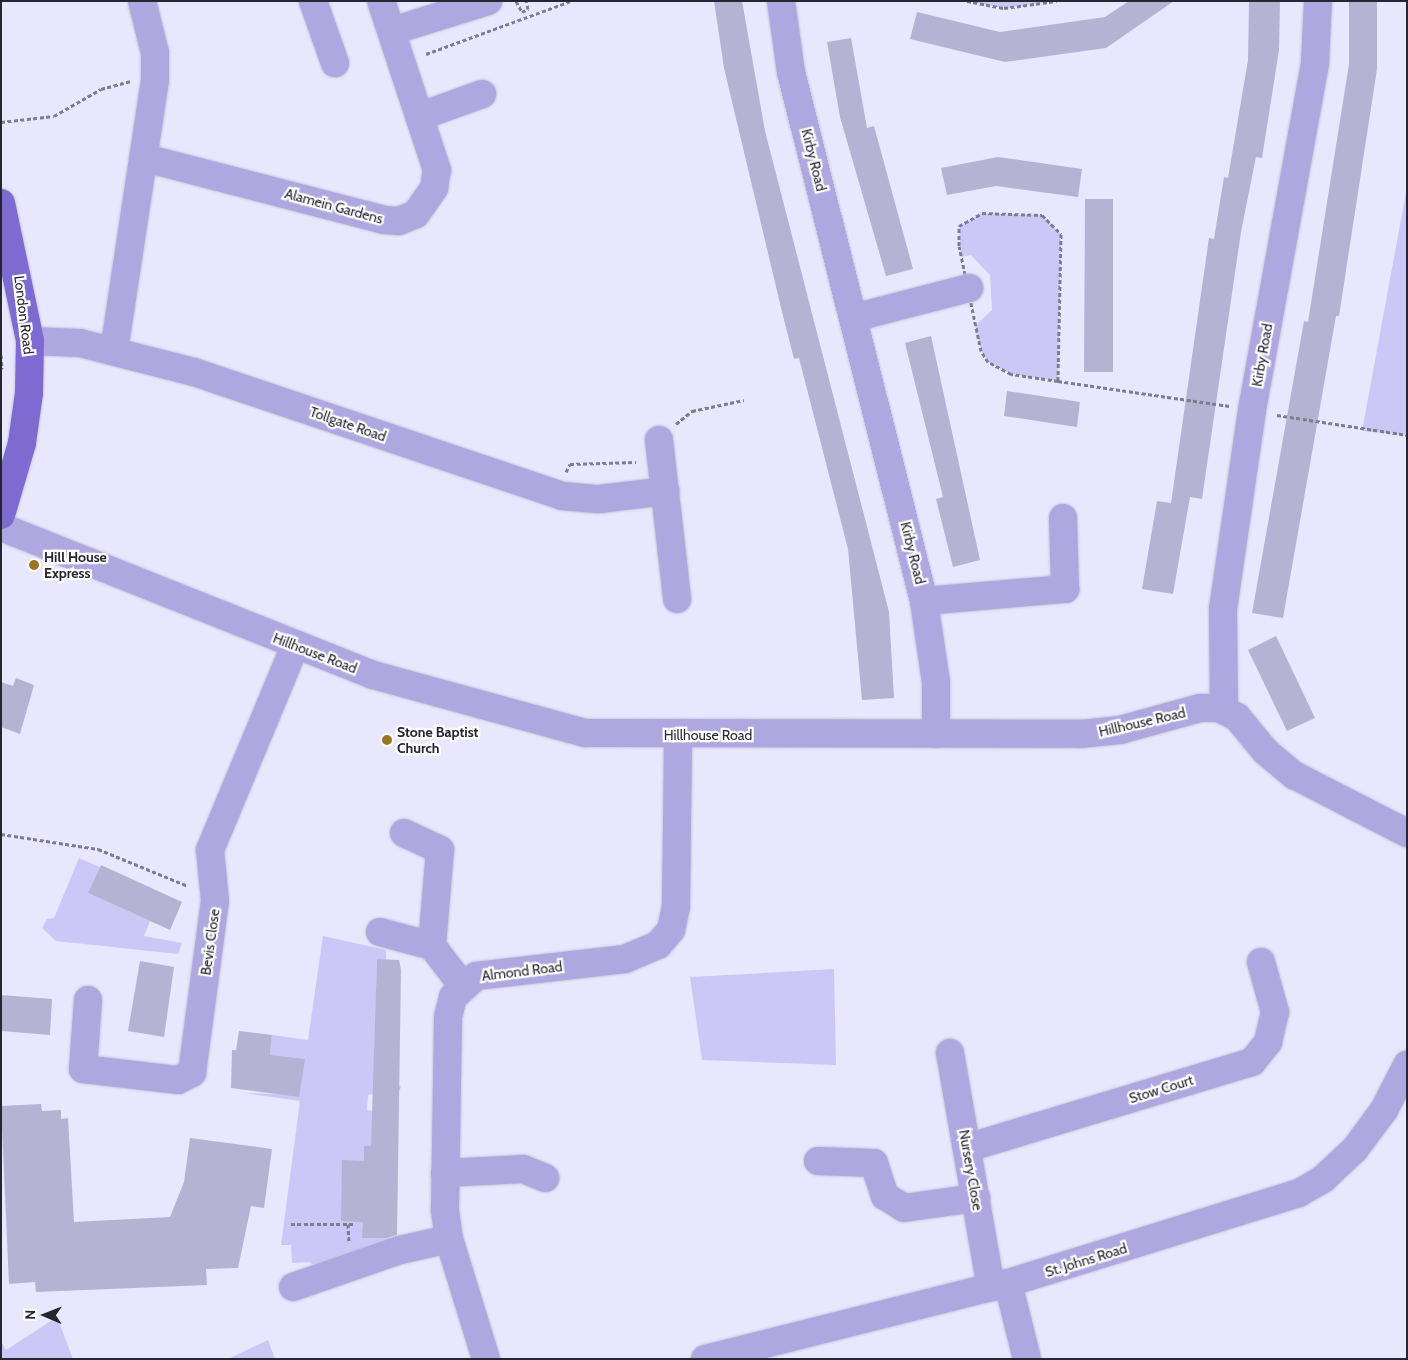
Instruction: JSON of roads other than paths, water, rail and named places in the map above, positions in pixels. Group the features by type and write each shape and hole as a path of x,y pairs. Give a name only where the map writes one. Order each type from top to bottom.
{"main road":[{"name":"London Road","path":"1,204 30,341 29,393 22,443 1,515"}],"street":[{"path":"114,351 146,158 155,53 142,1"},
{"path":"313,1 336,62"},
{"name":"Alamein Gardens","path":"146,158 400,221 423,208 438,178 398,29 381,1"},
{"path":"398,29 488,1"},
{"name":"Kirby Road","path":"781,1 791,72 924,601 936,682 936,734"},
{"name":"Kirby Road","path":"1224,710 1223,608 1252,410 1315,62 1318,1"},
{"path":"421,116 482,94"},
{"path":"854,318 969,288"},
{"name":"Tollgate Road","path":"30,341 65,341 114,351 220,381 562,496 599,499 666,490"},
{"path":"666,435 666,490 677,599"},
{"path":"924,601 1065,589 1063,518"},
{"name":"Hillhouse Road","path":"1,527 295,646 373,675 556,728 600,735 1098,733 1204,707 1224,710"},
{"name":"Bevis Close","path":"88,1000 83,1069 178,1080 192,1073 215,901 210,850 295,646"},
{"path":"1224,710 1237,717 1265,751 1294,775 1407,833"},
{"name":"Almond Road","path":"462,985 493,972 625,959 658,945 671,930 676,907 678,735"},
{"path":"404,833 440,850 432,946"},
{"path":"380,932 432,946 462,985 448,1016 445,1173 449,1239 486,1359"},
{"name":"Stow Court","path":"967,1148 1252,1062 1268,1042 1275,1012 1261,962"},
{"name":"Nursery Close","path":"950,1053 976,1198 1000,1285 1027,1359"},
{"name":"St. Johns Road","path":"705,1359 1000,1285 1299,1194 1323,1179 1355,1149 1384,1110 1407,1065"},
{"path":"818,1161 874,1163 885,1196 904,1208 976,1198"},
{"path":"445,1173 523,1169 545,1178"},
{"path":"293,1287 400,1250 449,1239"}],"place":[{"name":"Hill House Express","path":"34,565"},
{"name":"Stone Baptist Church","path":"387,740"}]}
